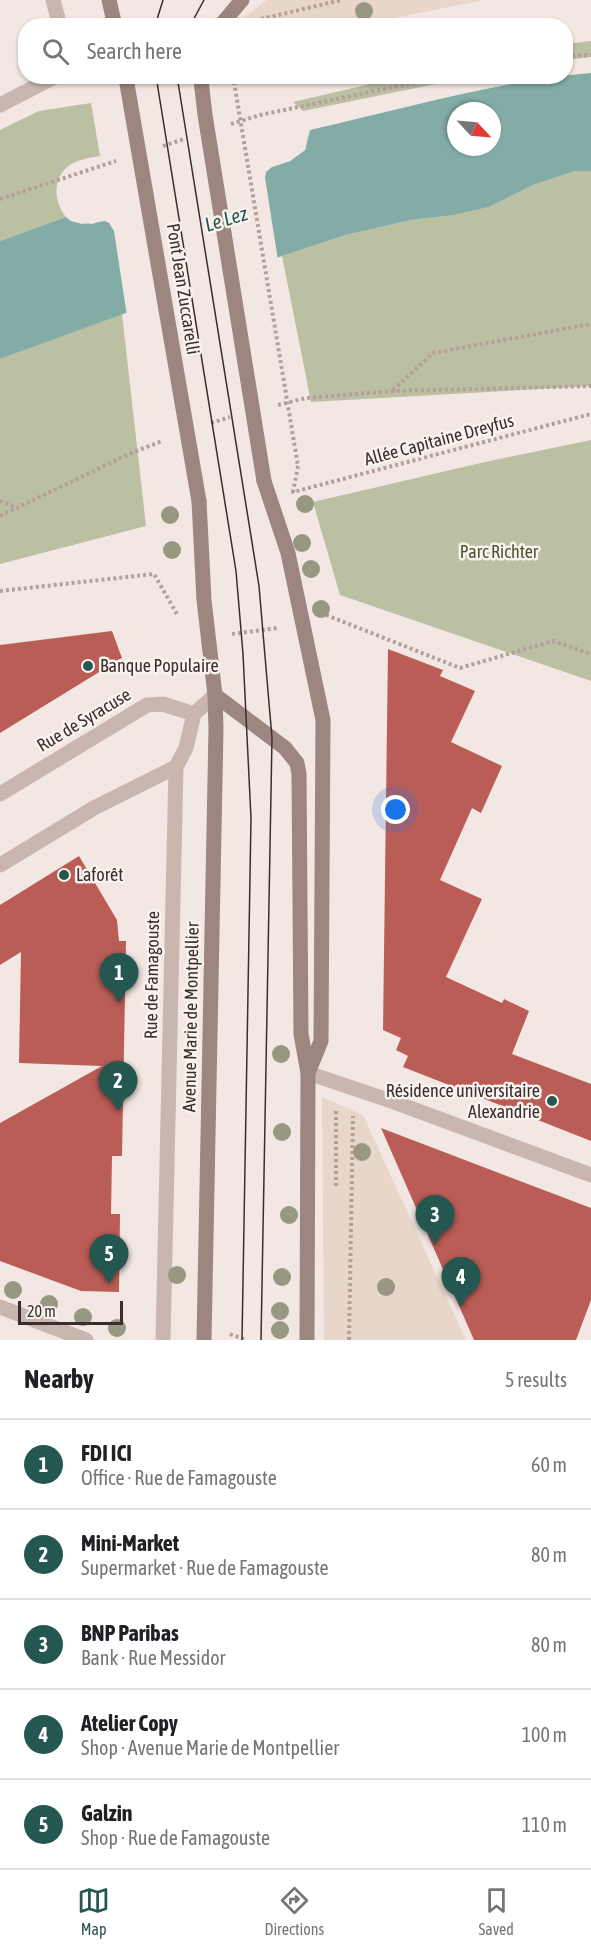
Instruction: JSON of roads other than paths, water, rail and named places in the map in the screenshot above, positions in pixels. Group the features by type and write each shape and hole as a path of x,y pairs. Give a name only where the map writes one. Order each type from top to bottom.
{"main road":[{"path":"109,0 113,18"},
{"path":"227,18 243,0"},
{"name":"Pont Jean Zuccarelli","path":"128,84 199,501"},
{"path":"203,84 207,126 264,481 288,553 323,720 321,1041 308,1073"},
{"name":"Avenue Marie de Montpellier","path":"199,501 204,600 215,695 216,741 204,1340"},
{"path":"215,695 285,748 297,763 299,774 301,1034 308,1073 307,1340"}],"street":[{"path":"54,0 58,18"},
{"path":"0,105 41,84"},
{"path":"195,714 215,695"},
{"name":"Rue de Syracuse","path":"0,794 147,705 163,704 195,714"},
{"name":"Rue de Famagouste","path":"163,1340 177,767 186,748 195,714"},
{"path":"0,864 94,808 177,767"},
{"path":"308,1073 591,1175"},
{"path":"0,1307 86,1340"}],"water":[{"name":"Le Lez","path":"591,73 591,171 575,171 533,185 489,207 454,215 411,220 346,235 282,256 0,359 0,241 66,217 71,221 92,224 290,161 305,150 310,130 511,84 573,84 573,75"}],"tram line":[{"path":"157,18 163,0"},
{"path":"194,18 204,0"},
{"path":"157,84 236,571 243,654 251,818 242,1340"},
{"path":"178,84 259,586 272,738 261,1340"}],"place":[{"name":"Banque Populaire","path":"88,666"},
{"name":"Laforêt","path":"64,875"},
{"name":"FDI ICI","path":"119,1003"},
{"name":"Résidence universitaire Alexandrie","path":"552,1101"},
{"name":"Mini-Market","path":"118,1111"},
{"name":"BNP Paribas","path":"435,1245"},
{"name":"Galzin","path":"109,1284"},
{"name":"Atelier Copy","path":"461,1307"}],"park label":[{"name":"Parc Richter","path":"499,552"}]}
